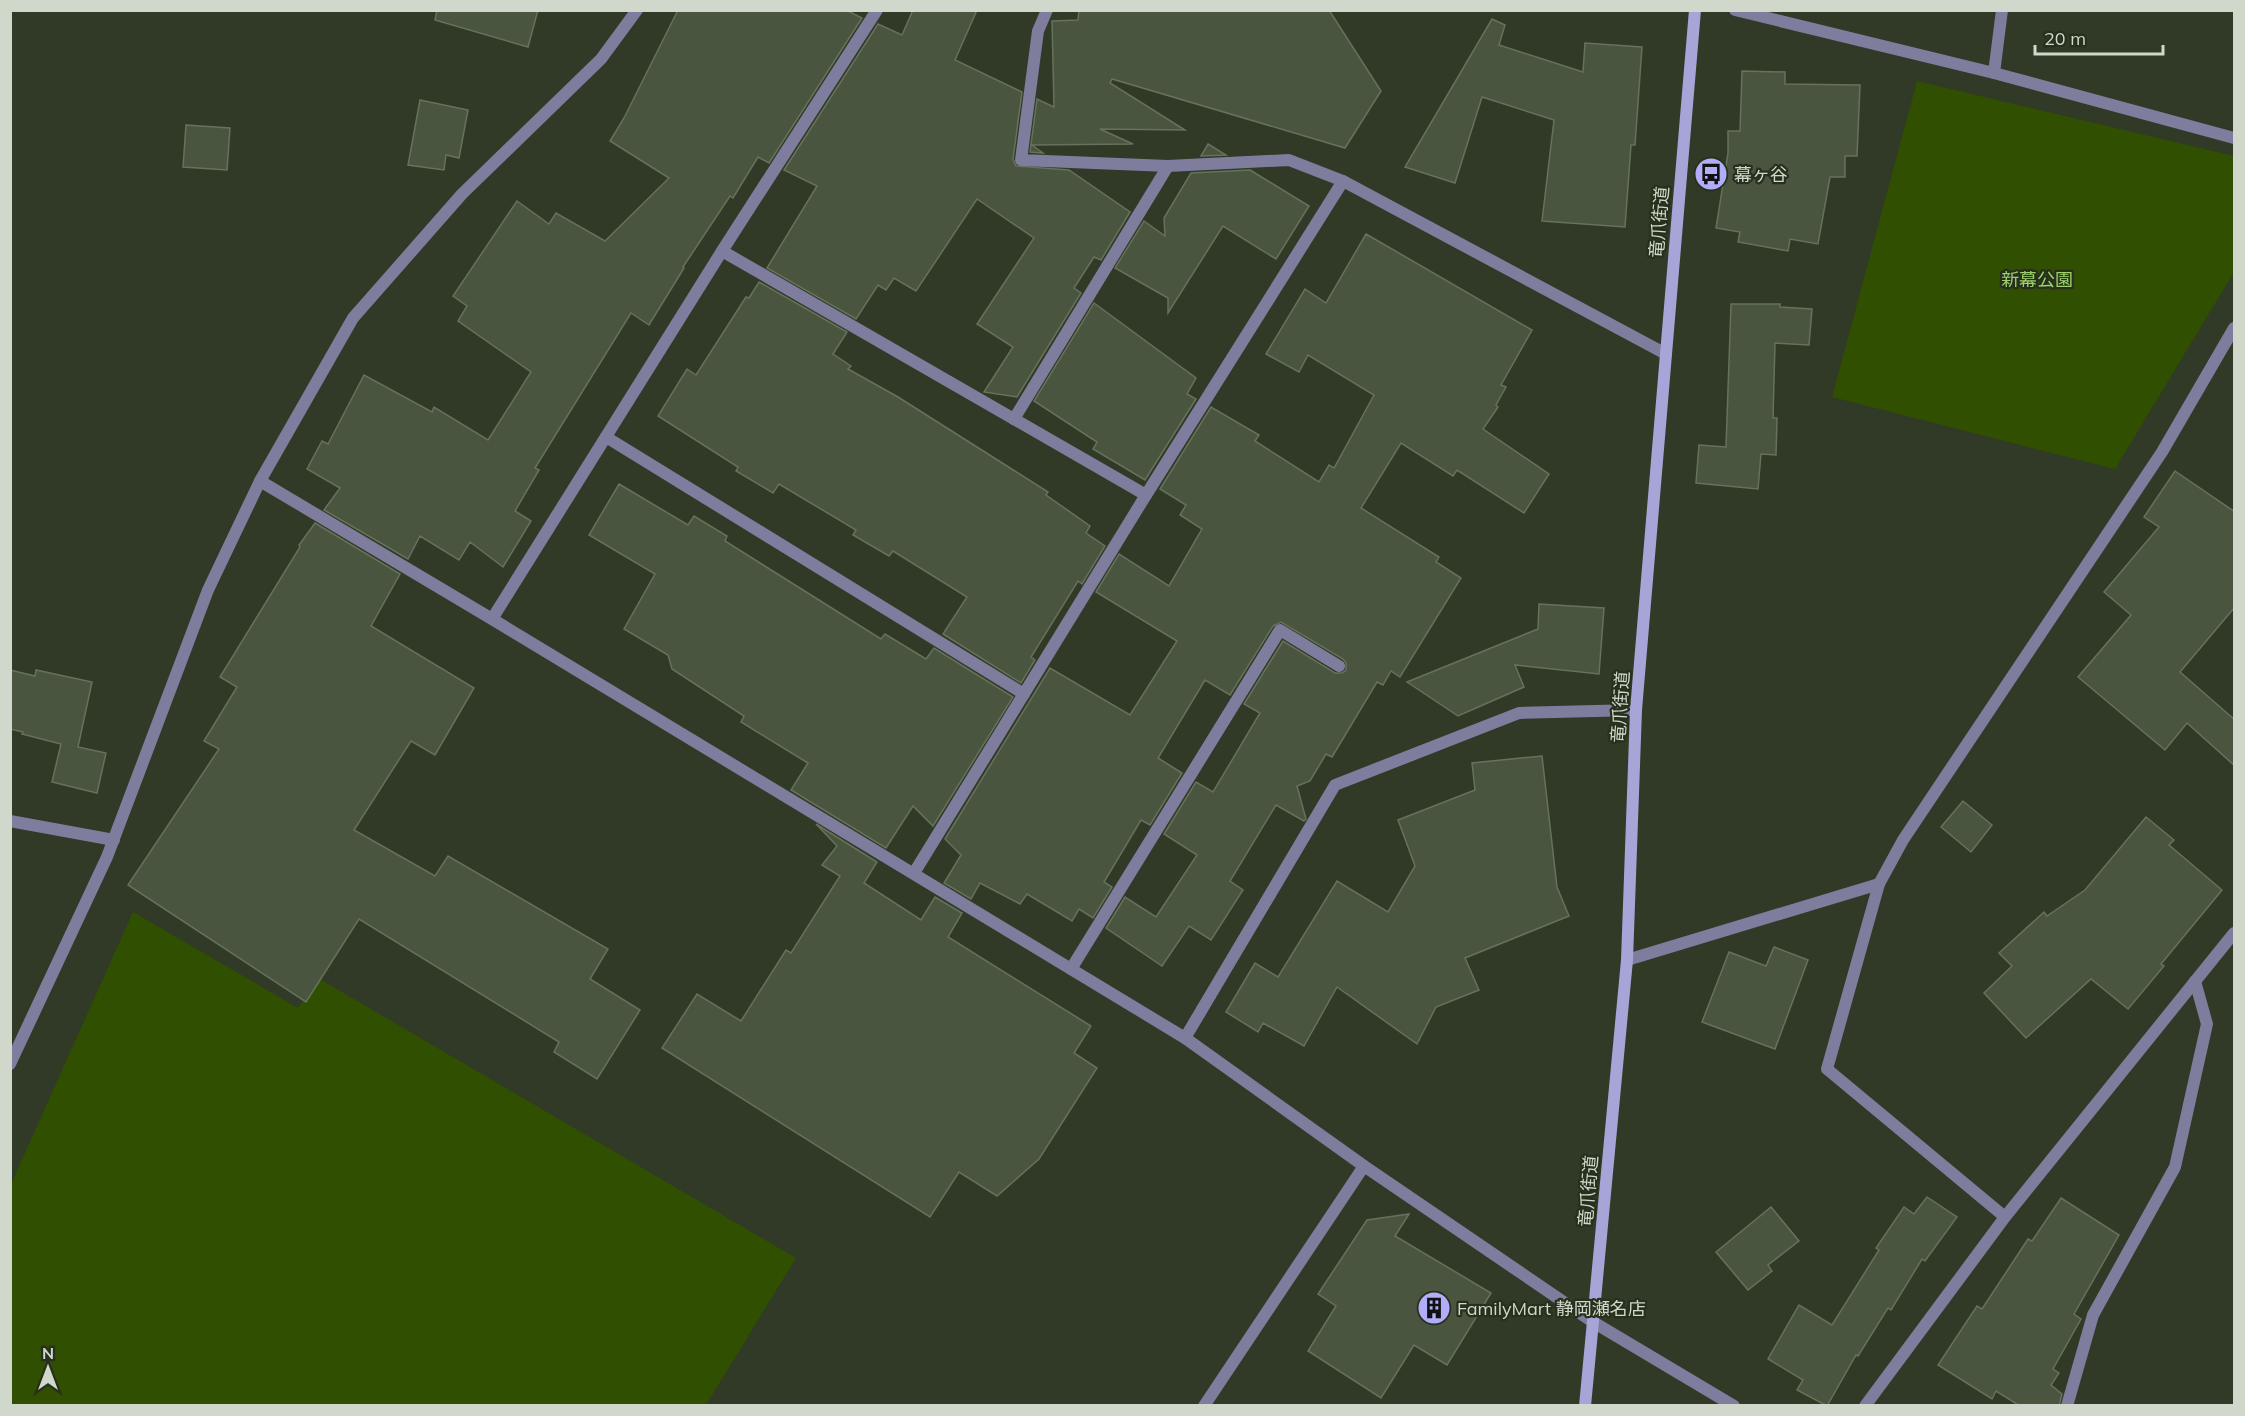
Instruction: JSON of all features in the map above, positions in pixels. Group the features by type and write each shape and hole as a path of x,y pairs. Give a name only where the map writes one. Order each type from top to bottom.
{"main road":[{"name":"竜爪街道","path":"1585,1406 1627,960 1636,710 1695,10"}],"street":[{"path":"10,1064 114,840 208,590 260,481 353,318 462,194 602,59 637,10"},
{"path":"492,619 722,251 877,10"},
{"path":"1047,10 1038,31 1021,160 1168,166 1289,160 1343,181 1666,354"},
{"path":"1735,10 1994,73 2235,138"},
{"path":"1994,73 2002,10"},
{"path":"1014,419 1168,166"},
{"path":"914,873 1146,495 1343,181"},
{"path":"722,251 1146,495"},
{"path":"2005,1218 1827,1069 1879,884 1903,840 2162,452 2235,328"},
{"path":"606,437 1024,694"},
{"path":"260,481 1185,1038 1364,1166 1593,1322 1734,1406"},
{"path":"1071,969 1280,630 1339,666"},
{"path":"1185,1038 1335,785 1519,713 1636,710"},
{"path":"10,821 114,840"},
{"path":"1627,960 1879,884"},
{"path":"1865,1406 2005,1218 2235,933"},
{"path":"2067,1406 2093,1315 2175,1167 2206,1024 2195,981"},
{"path":"1204,1406 1364,1166"}],"green space":[{"name":"新幕公園","path":"1917,81 2234,156 2234,272 2115,469 1832,397"},
{"path":"133,912 298,1008 318,978 796,1258 706,1405 11,1406 11,1184"}],"building":[{"path":"437,10 538,10 528,47 435,20"},
{"path":"678,10 846,10 862,18 769,163 758,157 733,198 730,196 683,267 649,325 631,313 535,468 539,470 515,511 531,521 503,567 470,542 459,560 420,536 408,559 324,510 340,488 307,469 322,441 328,444 364,375 432,412 434,407 488,440 531,372 458,321 467,306 453,296 517,201 549,224 556,213 605,241 669,178 610,141 624,118"},
{"path":"913,10 977,10 955,60 1022,92 1013,159 1016,166 1069,170 1130,212 1101,260 1094,257 1074,288 1081,293 1017,397 984,392 1013,347 977,324 1034,238 977,199 916,291 894,278 886,290 878,285 856,319 767,268 817,186 784,170 878,24 902,35"},
{"path":"1079,10 1329,10 1381,91 1345,148 1112,79 1110,83 1185,130 1100,129 1133,144 1032,145 1043,153 1030,152 1037,99 1054,107 1052,21 1078,20"},
{"path":"1492,19 1505,25 1499,45 1583,72 1585,43 1642,47 1635,145 1631,145 1625,227 1542,221 1554,120 1482,97 1455,183 1405,167"},
{"path":"1742,71 1785,72 1785,84 1860,85 1857,156 1845,156 1845,177 1830,177 1818,244 1790,239 1788,251 1738,242 1740,232 1716,228 1728,153 1728,131 1740,131"},
{"path":"420,100 468,110 459,158 446,155 444,170 408,165"},
{"path":"186,125 230,128 227,170 183,167"},
{"path":"1208,144 1226,155 1201,156"},
{"path":"1250,170 1309,206 1276,259 1223,226 1168,313 1168,298 1115,268 1144,221 1165,236 1164,218 1191,173"},
{"path":"1366,234 1532,330 1501,385 1506,387 1496,405 1498,407 1483,429 1549,474 1524,513 1457,470 1453,476 1401,443 1361,508 1439,557 1436,562 1461,578 1400,677 1391,671 1383,685 1377,682 1332,757 1326,754 1310,781 1297,786 1306,819 1304,821 1276,805 1230,881 1243,890 1211,940 1189,926 1162,966 1106,928 1125,897 1156,917 1197,855 1164,834 1196,782 1213,792 1260,713 1244,704 1283,641 1335,673 1342,673 1346,670 1346,663 1343,659 1281,622 1273,626 1230,695 1205,680 1158,758 1182,773 1150,825 1141,820 1104,882 1112,887 1093,918 1079,909 1072,921 1027,894 1020,904 980,883 971,899 944,883 961,855 945,839 1050,668 1130,715 1177,641 1096,592 1119,554 1169,586 1202,529 1180,515 1186,505 1160,489 1211,407 1259,435 1255,441 1319,482 1329,465 1334,468 1374,395 1308,355 1299,372 1266,354 1305,289 1326,303"},
{"path":"759,282 847,332 833,354 851,366 848,369 898,397 1048,492 1046,495 1090,526 1086,533 1105,546 1082,584 1078,581 1031,657 1035,660 1021,683 943,634 967,597 893,551 889,556 853,535 856,530 779,484 773,493 736,471 738,467 658,416 687,369 696,375 746,297 749,298"},
{"path":"1094,303 1196,378 1187,394 1196,399 1145,480 1093,449 1097,442 1034,401"},
{"path":"1731,304 1780,304 1780,307 1812,309 1809,345 1775,343 1773,418 1777,418 1776,455 1761,454 1758,489 1696,483 1699,445 1726,447"},
{"path":"2175,471 2235,512 2235,607 2180,672 2235,720 2235,766 2187,723 2165,750 2078,677 2131,615 2104,592 2159,527 2144,517"},
{"path":"619,484 688,525 694,516 727,536 725,541 881,639 885,634 926,659 934,648 1013,697 933,826 913,806 886,848 791,790 808,763 741,722 744,716 672,669 668,655 624,629 655,574 589,535"},
{"path":"315,523 400,574 371,626 474,688 435,755 411,741 354,830 435,876 448,856 608,949 590,979 640,1010 597,1079 554,1052 559,1042 359,919 306,1002 128,885 219,749 204,741 237,687 220,677 300,547 299,545"},
{"path":"1539,604 1604,608 1599,674 1515,665 1524,687 1458,716 1407,682 1538,629"},
{"path":"10,670 35,676 36,670 92,682 78,747 106,753 97,793 52,782 61,744 10,729"},
{"path":"1542,756 1557,887 1569,916 1465,958 1479,990 1436,1007 1417,1044 1337,987 1304,1046 1263,1023 1258,1032 1226,1012 1255,963 1278,977 1337,881 1388,912 1415,866 1398,820 1475,790 1472,763"},
{"path":"1963,801 1992,825 1971,852 1941,827"},
{"path":"2146,817 2174,840 2169,845 2222,890 2161,964 2164,966 2128,1009 2091,979 2026,1038 1984,993 2012,966 1999,953 2044,912 2047,916 2085,890"},
{"path":"816,824 877,862 864,883 921,920 935,897 962,913 948,937 1091,1026 1074,1053 1097,1068 1039,1159 997,1196 959,1172 930,1217 662,1048 697,994 741,1021 786,950 791,953 840,876 822,865 837,846"},
{"path":"1774,947 1808,960 1775,1049 1702,1022 1729,952 1766,966"},
{"path":"1927,1197 1957,1217 1925,1261 1922,1259 1891,1310 1888,1308 1858,1356 1856,1355 1827,1406 1797,1390 1803,1380 1768,1359 1799,1305 1832,1325 1879,1250 1876,1248 1904,1207 1914,1214"},
{"path":"2061,1198 2119,1235 2074,1314 2081,1319 2053,1369 2059,1373 2051,1385 2062,1394 2059,1406 2020,1406 1996,1391 1992,1399 1938,1365 1977,1306 1982,1309 2028,1239 2032,1241"},
{"path":"1771,1207 1799,1241 1768,1265 1772,1271 1748,1290 1716,1252"},
{"path":"1409,1214 1395,1236 1491,1293 1447,1365 1414,1345 1381,1398 1308,1351 1336,1306 1318,1294 1367,1220"}],"place":[{"name":"幕ヶ谷","path":"1711,174"},
{"name":"FamilyMart 静岡瀬名店","path":"1434,1308"}]}
